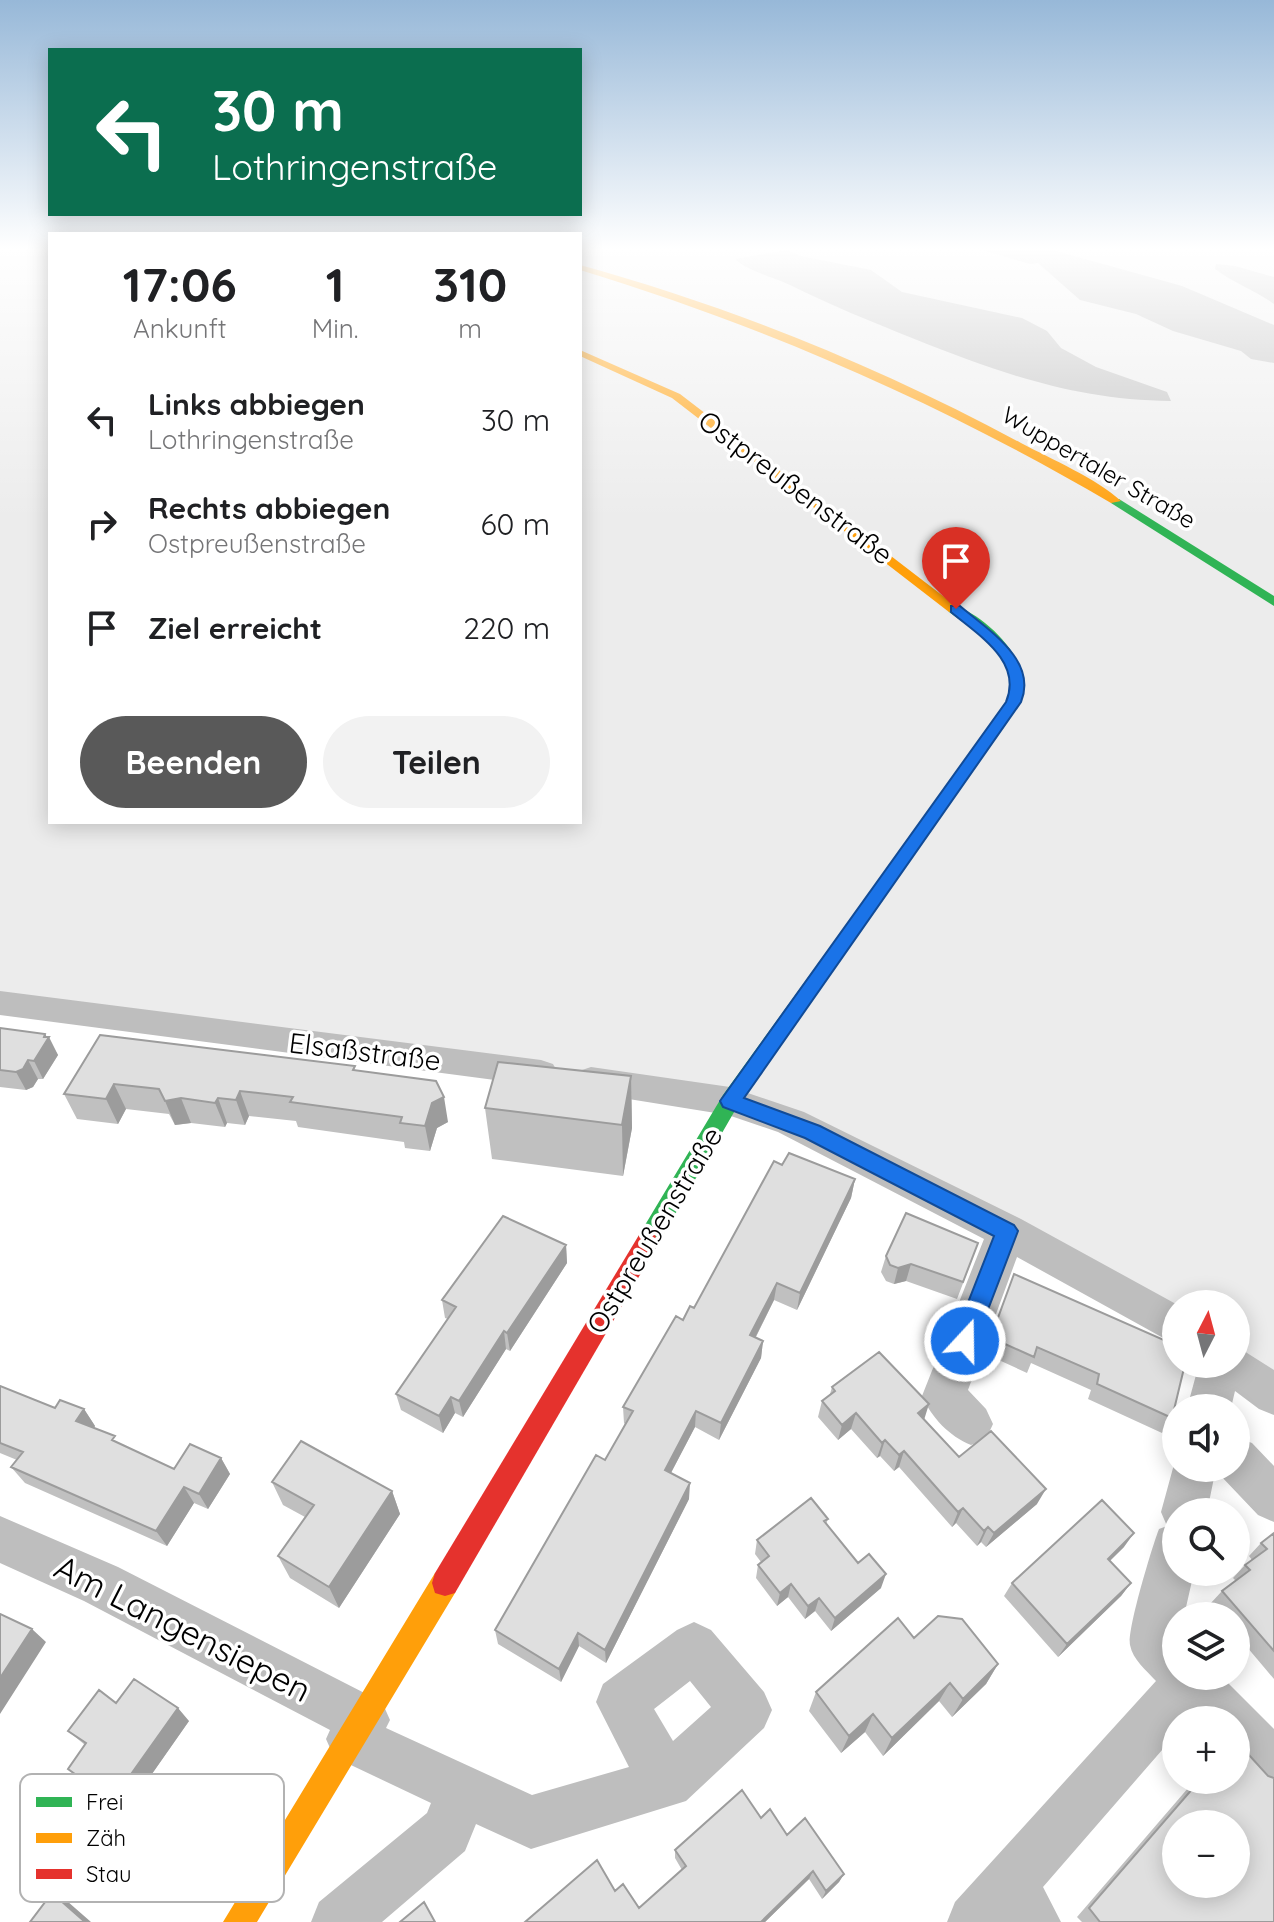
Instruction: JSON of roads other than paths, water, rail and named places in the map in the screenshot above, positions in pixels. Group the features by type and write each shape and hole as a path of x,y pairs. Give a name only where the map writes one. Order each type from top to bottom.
{"main road":[{"name":"Wuppertaler Straße","path":"793,340 952,412 1096,490 1274,602"},
{"name":"Wuppertaler Straße","path":"818,340 875,362 1029,436 1222,547"},
{"name":"Ostpreußenstraße","path":"284,1849 730,1101 1007,715 1019,690 1018,676 1007,653 989,636 676,396 582,354"},
{"name":"Ostpreußenstraße","path":"239,1922 251,1902"}],"street":[{"name":"Elsaßstraße","path":"0,1003 730,1101 802,1127 1007,1231 1162,1318"},
{"path":"971,1424 944,1396 1007,1231"},
{"path":"1250,1377 1274,1395"},
{"path":"1250,1474 1274,1499"},
{"name":"Am Langensiepen","path":"0,1539 101,1584 358,1729"},
{"path":"1162,1608 1154,1643 1162,1651"},
{"path":"1006,1910 1172,1690"},
{"path":"1200,1690 1215,1706"},
{"path":"358,1729 463,1790 531,1822 667,1782"},
{"path":"1250,1741 1274,1766"},
{"path":"339,1922 446,1832 463,1790"}]}
